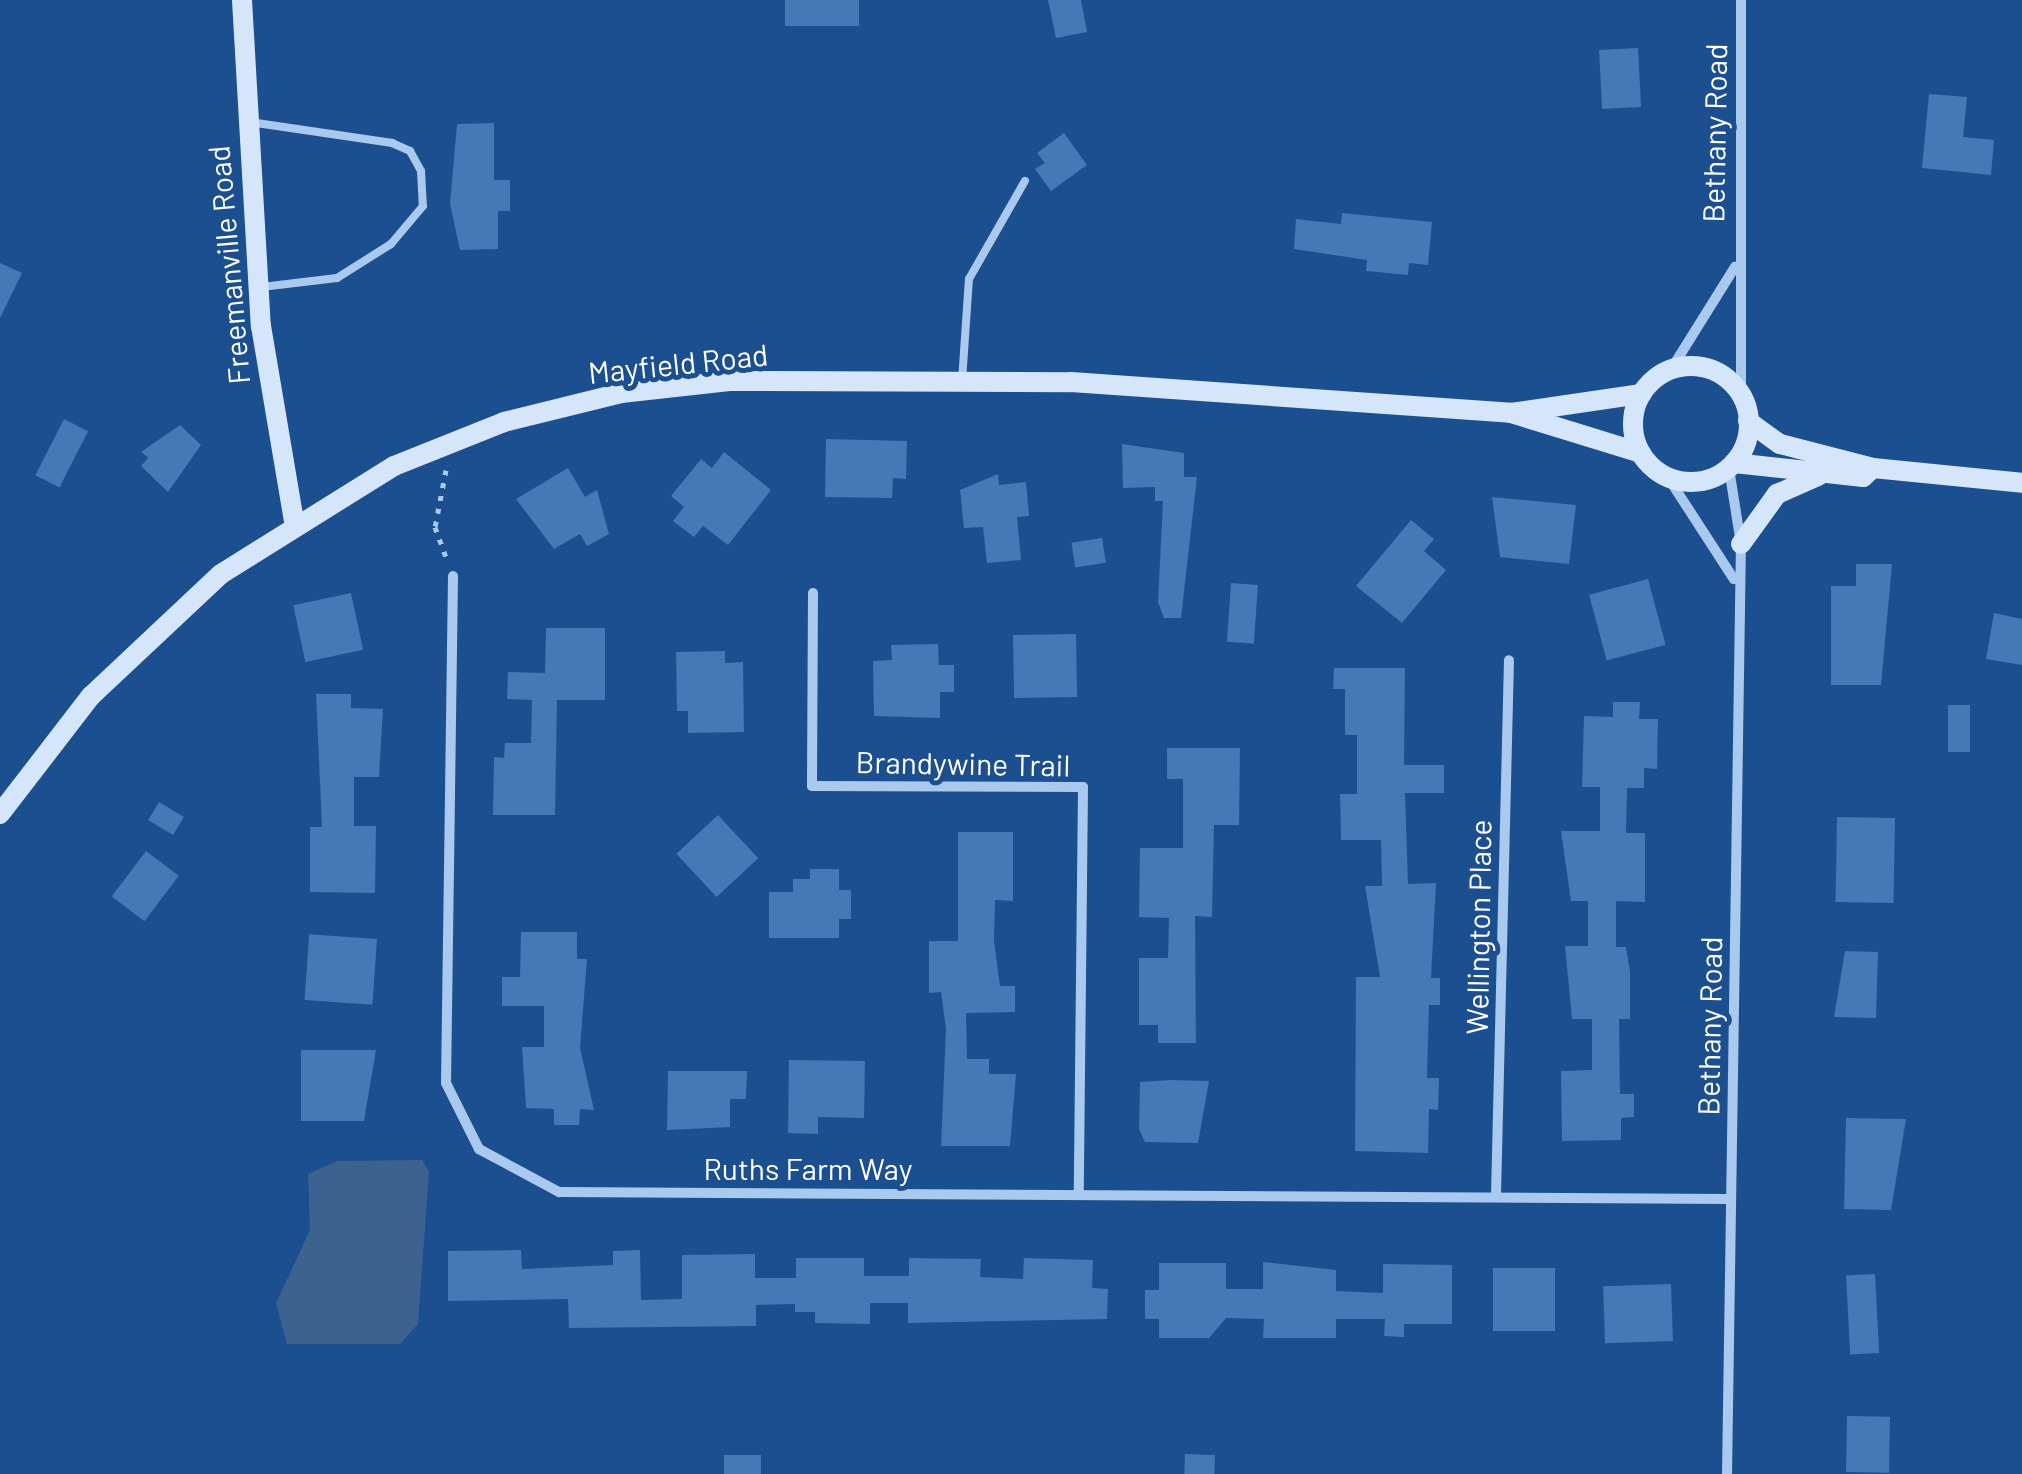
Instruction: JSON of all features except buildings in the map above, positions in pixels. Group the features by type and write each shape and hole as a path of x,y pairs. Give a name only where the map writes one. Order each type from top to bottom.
{"street":[{"name":"Freemanville Road","path":"242,0 258,287 294,522"},
{"name":"Bethany Road","path":"1740,394 1735,267 1742,0"},
{"name":"Bethany Road","path":"1670,371 1735,267"},
{"path":"1731,466 1748,421 1740,394 1714,371 1670,371 1642,394 1632,422 1642,453 1667,476 1734,578"},
{"name":"Mayfield Road","path":"0,814 153,632 294,522 434,450 621,393 729,381 962,381 1266,390 1510,413 1642,453"},
{"name":"Mayfield Road","path":"1510,413 1642,394"},
{"path":"1748,421 1780,444 1873,468 2022,484"},
{"name":"Bethany Road","path":"1727,1474 1734,578 1740,544 1731,466"},
{"path":"1667,476 1698,482 1731,466 1862,477 1873,468"},
{"path":"1740,544 1777,494 1820,475"},
{"name":"Ruths Farm Way","path":"453,576 446,1083 478,1149 559,1192 1496,1194 1729,1199"},
{"name":"Brandywine Trail","path":"813,593 812,786 1083,787 1079,1194"},
{"name":"Wellington Place","path":"1496,1194 1509,660"}],"lane":[{"path":"246,122 392,143 410,151 421,171 423,206 391,244 337,278 258,287"},
{"path":"962,381 969,279 1026,181"}],"path":[{"path":"434,450 448,480 436,527 453,576"}],"water":[{"path":"422,1160 429,1172 418,1324 400,1344 287,1344 276,1303 310,1230 308,1174 337,1161"}]}
